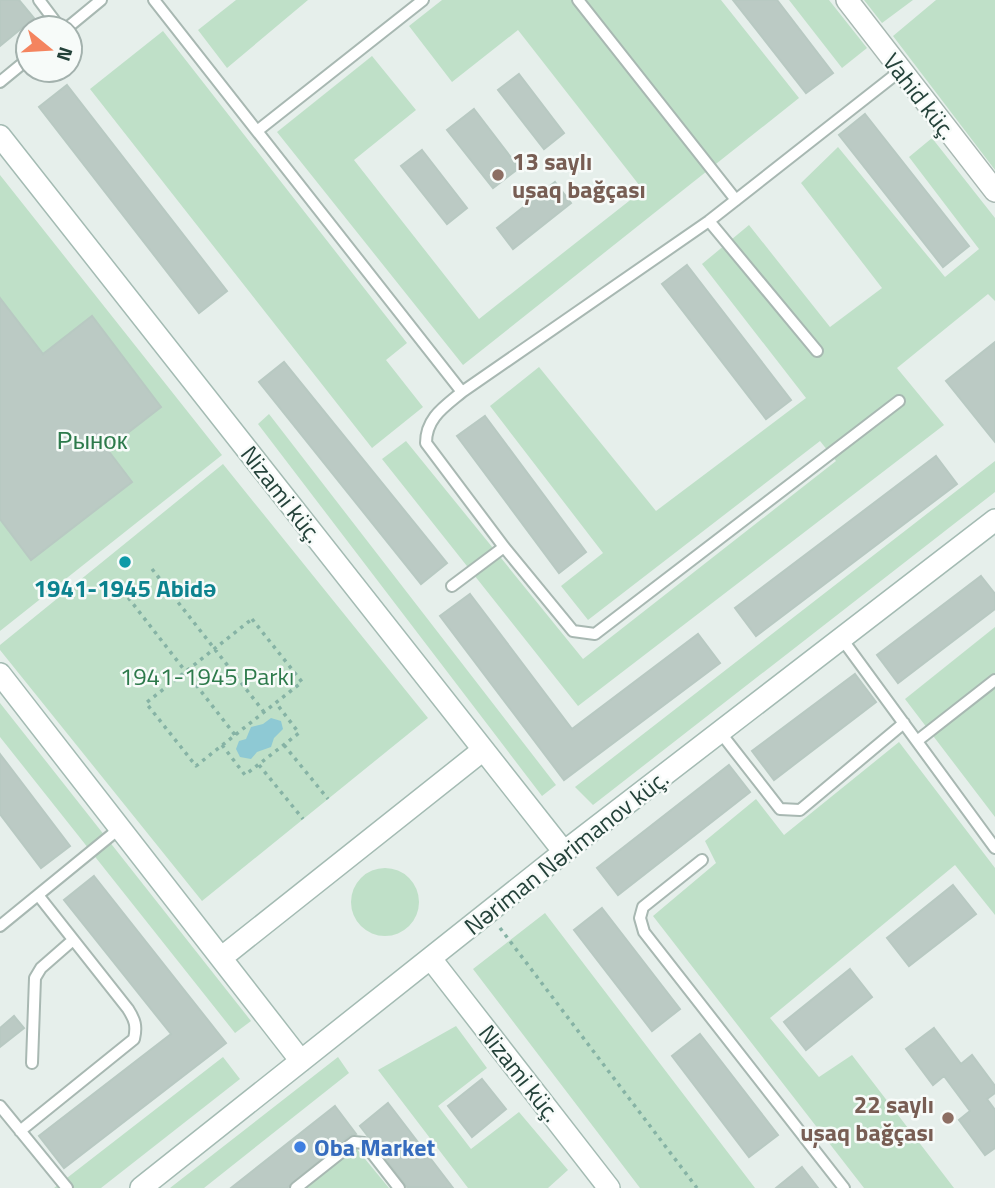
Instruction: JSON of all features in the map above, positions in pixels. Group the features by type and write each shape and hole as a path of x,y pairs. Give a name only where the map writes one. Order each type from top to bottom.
{"street":[{"name":"Vahid küç.","path":"847,0 995,191"},
{"name":"Nizami küç.","path":"0,136 564,852"},
{"name":"Nəriman Nərimanov küç.","path":"151,1185 301,1061 564,852 995,520"},
{"path":"0,674 301,1061"},
{"path":"221,958 483,750"},
{"name":"Nizami küç.","path":"431,958 609,1188"}],"lane":[{"path":"39,0 50,14"},
{"path":"84,14 101,0"},
{"path":"154,0 462,392"},
{"path":"257,131 424,0"},
{"path":"578,0 736,200"},
{"path":"0,82 14,71"},
{"path":"899,401 594,634 573,631 504,547 426,443 431,418 462,392 709,220 900,71"},
{"path":"709,220 817,351"},
{"path":"452,586 504,547"},
{"path":"842,639 995,848"},
{"path":"916,741 995,680"},
{"path":"720,732 780,809 791,811 800,810 904,723"},
{"path":"0,926 120,828"},
{"path":"702,860 643,907 640,919 644,932 844,1188"},
{"path":"20,1130 134,1039 136,1021 38,895"},
{"path":"32,1063 35,978 41,968 73,940"},
{"path":"0,1105 67,1188"},
{"path":"296,1188 354,1142 364,1143 399,1188"}],"path":[{"path":"152,569 264,712"},
{"path":"123,591 235,735"},
{"path":"253,619 302,682 196,766 146,703 186,672 253,619"},
{"path":"222,745 246,775 259,765 299,733 276,703"},
{"path":"284,745 328,799"},
{"path":"259,765 303,819"},
{"path":"488,913 697,1188"}],"green space":[{"path":"236,0 308,0 227,68 198,30"},
{"path":"442,0 721,0 799,98 463,365 277,132 372,56 416,110 354,160 479,319 643,190 518,30 452,82 409,26"},
{"path":"789,0 829,0 867,48 842,68"},
{"path":"864,0 913,0 882,23"},
{"path":"936,0 995,0 995,170 893,36"},
{"path":"163,31 407,343 386,360 423,407 372,448 90,89"},
{"path":"932,138 995,218 995,301 988,294 897,368 944,425 578,706 382,459 406,441 583,659 836,461 820,441 588,620 561,586 603,553 490,406 539,367 656,511 806,398 702,264 749,225 830,327 882,288 801,183 838,147 945,277 979,249 909,157"},
{"name":"Рынок","path":"0,175 222,455 0,631"},
{"path":"269,414 556,785 542,796 258,424"},
{"path":"995,461 995,492 593,805 575,787"},
{"name":"1941-1945 Parkı","path":"223,464 428,718 202,901 0,650 0,645"},
{"path":"995,627 995,817 905,699"},
{"path":"0,703 251,1021 235,1033 0,737"},
{"path":"899,742 995,868 995,915 955,865 770,1018 819,1077 852,1055 954,1188 864,1188 653,916 716,863 705,841 756,799 784,835"},
{"path":"392,868 413,883 419,895 417,915 409,926 392,936 378,936 361,926 353,915 351,895 361,878 372,870"},
{"path":"545,913 755,1188 640,1188 473,969"},
{"path":"456,1026 487,1068 438,1106 471,1149 519,1112 568,1170 548,1188 468,1188 378,1070"},
{"path":"223,1057 240,1079 101,1188 54,1188"},
{"path":"338,1057 349,1073 204,1188 170,1188"},
{"path":"356,1148 389,1188 305,1188"}],"water":[{"path":"271,718 281,721 283,729 274,738 271,747 257,752 251,759 240,757 236,749 239,741 246,739 251,727 263,724"}],"building":[{"path":"0,0 19,0 31,14 14,14 14,34 0,46"},
{"path":"733,0 777,0 833,73 806,93"},
{"path":"519,74 564,133 544,149 498,90"},
{"path":"67,85 227,291 199,313 39,107"},
{"path":"474,109 519,168 493,188 447,130"},
{"path":"865,114 969,246 943,267 839,135"},
{"path":"422,150 467,208 447,224 401,166"},
{"path":"555,182 571,203 513,249 497,228"},
{"path":"687,265 791,400 766,419 662,284"},
{"path":"0,298 43,354 92,316 161,407 107,449 132,482 31,560 0,519"},
{"path":"995,342 995,442 946,381"},
{"path":"284,362 447,563 421,584 259,382"},
{"path":"485,416 586,552 559,573 457,436"},
{"path":"936,456 957,484 756,636 735,608"},
{"path":"981,576 995,594 995,609 898,683 877,655"},
{"path":"470,594 572,729 698,634 720,663 564,780 440,616"},
{"path":"855,674 876,702 774,780 752,751"},
{"path":"0,754 70,846 41,868 0,814"},
{"path":"729,765 750,792 618,895 597,868"},
{"path":"94,876 226,1043 64,1168 39,1136 171,1034 64,900"},
{"path":"953,885 976,914 909,966 887,938"},
{"path":"602,908 680,1009 652,1031 574,930"},
{"path":"850,969 872,997 806,1050 784,1022"},
{"path":"14,1016 24,1028 0,1047 0,1028"},
{"path":"934,1028 961,1064 972,1055 995,1086 995,1093 987,1099 995,1110 995,1148 985,1155 959,1120 970,1111 944,1076 933,1085 906,1049"},
{"path":"700,1034 778,1135 749,1157 672,1056"},
{"path":"482,1079 506,1109 472,1137 448,1106"},
{"path":"388,1103 453,1188 407,1187 360,1126"},
{"path":"335,1106 356,1134 349,1136 287,1188 231,1188"},
{"path":"802,1167 818,1188 776,1188"}],"place":[{"name":"13 saylı uşaq bağçası","path":"498,175"},
{"name":"1941-1945 Abidə","path":"125,562"},
{"name":"22 saylı uşaq bağçası","path":"948,1118"},
{"name":"Oba Market","path":"300,1147"}]}
